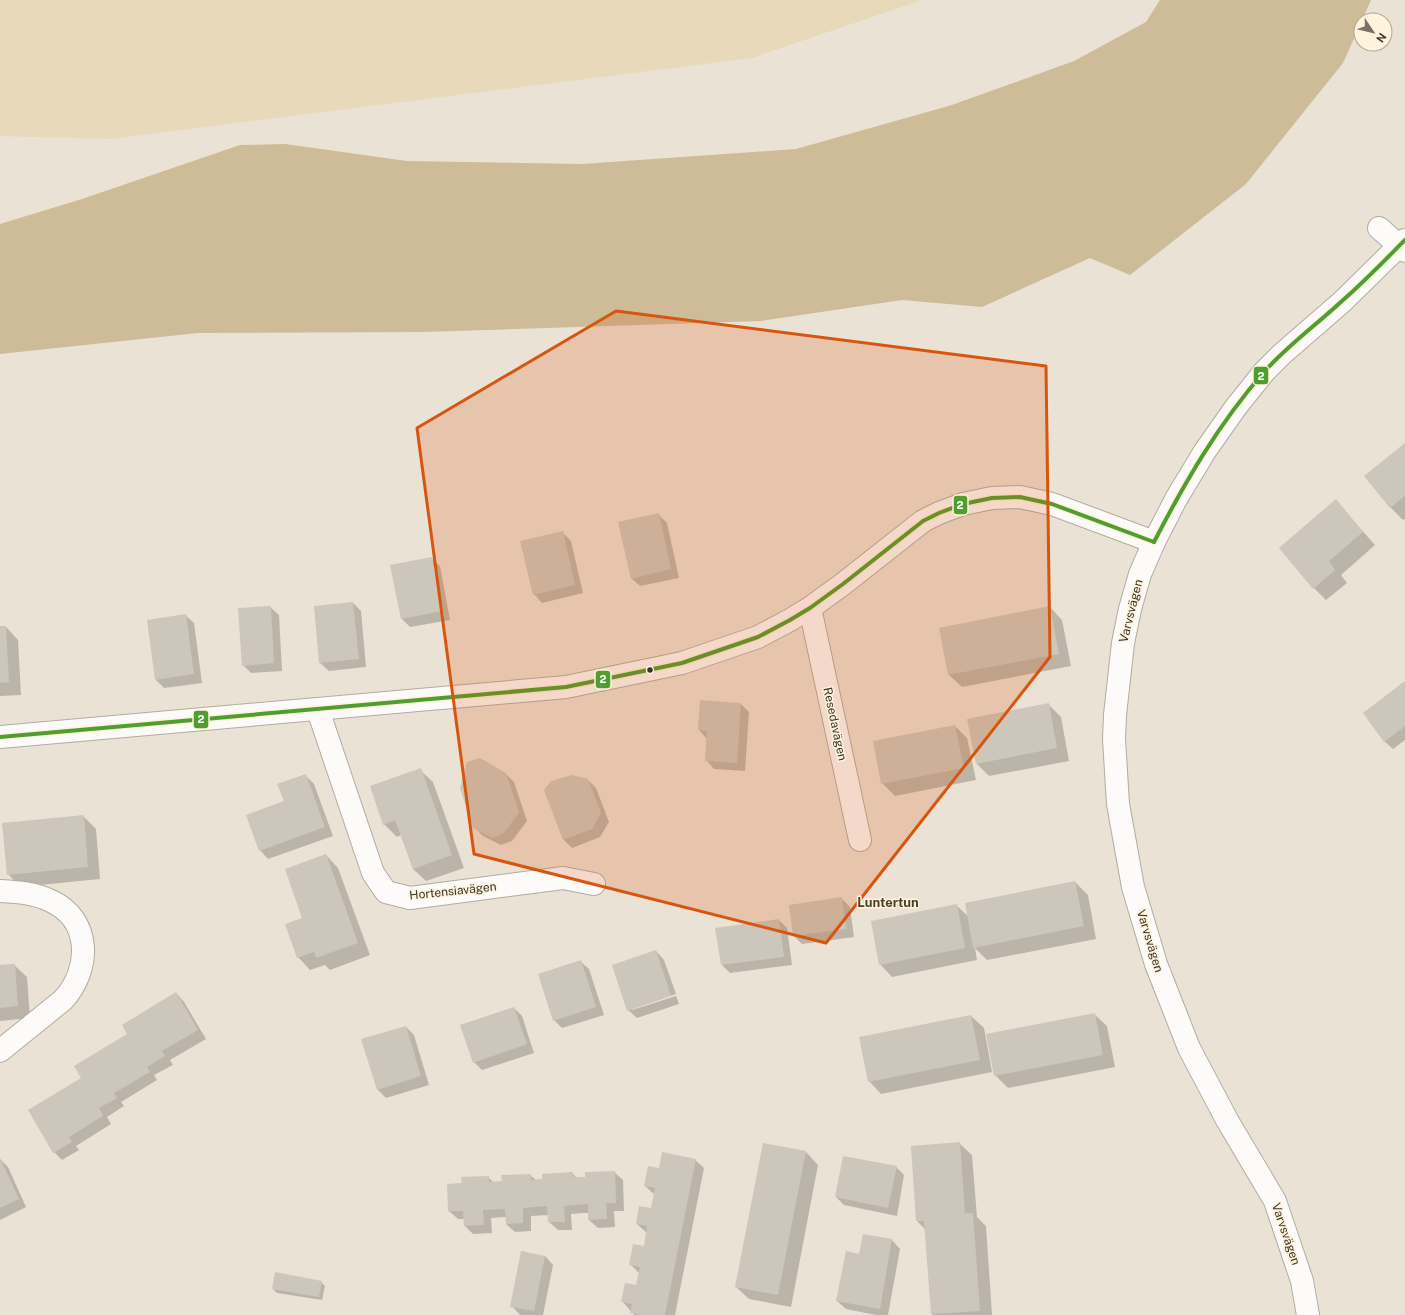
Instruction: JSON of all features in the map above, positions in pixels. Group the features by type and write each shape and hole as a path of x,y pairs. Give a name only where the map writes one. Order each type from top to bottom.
{"street":[{"path":"1379,228 1403,246"},
{"name":"Varvsvägen","path":"1308,1315 1302,1281 1275,1201 1226,1120 1189,1048 1156,964 1133,887 1118,804 1114,739 1115,715 1121,655 1130,609 1140,574 1154,542 1176,500 1205,451 1236,407 1264,372 1282,354 1403,246"},
{"path":"0,737 566,687 651,671 703,657 758,637 810,608 923,521 963,504 992,498 1020,497 1052,504 1154,542"},
{"name":"Resedavägen","path":"810,608 860,840"},
{"name":"Hortensiavägen","path":"318,710 374,873 386,892 410,898 563,878 594,884"},
{"path":"0,892 22,892 39,896 62,907 70,914 76,923 82,935 83,949 80,972 76,983 70,992 63,1000 0,1051"}],"highlighted area":[{"path":"616,311 1046,366 1050,657 826,943 474,854 417,428"}],"shaded area":[{"path":"0,0 922,0 752,58 110,139 0,136"},
{"path":"1160,0 1371,0 1366,12 1353,12 1353,41 1343,63 1246,184 1130,275 1090,258 982,307 902,300 761,321 423,332 198,333 0,354 0,224 82,199 240,145 285,144 407,161 582,164 796,149 952,105 1074,61 1146,22"}],"building":[{"path":"1405,443 1405,496 1390,508 1364,476"},
{"path":"1336,499 1363,532 1329,561 1335,570 1313,589 1279,548"},
{"path":"659,513 671,569 631,579 618,522"},
{"path":"563,531 575,585 533,595 520,541"},
{"path":"432,557 442,611 401,619 390,565"},
{"path":"353,602 359,659 319,663 314,606"},
{"path":"271,606 274,663 242,666 238,608"},
{"path":"1050,606 1059,654 948,675 939,628"},
{"path":"186,614 194,674 155,680 147,620"},
{"path":"0,626 6,626 9,682 0,683"},
{"path":"1405,681 1405,726 1384,742 1363,713"},
{"path":"700,700 741,703 737,763 705,761 707,731 698,730"},
{"path":"1049,703 1057,748 976,764 967,719"},
{"path":"955,725 964,768 881,784 873,741"},
{"path":"480,758 506,773 519,812 504,833 492,838 473,828 460,788 467,762"},
{"path":"421,768 452,855 413,869 395,820 383,825 370,786"},
{"path":"306,774 325,827 259,851 246,815 284,801 277,784"},
{"path":"572,775 588,779 601,813 592,829 563,840 544,790 551,781"},
{"path":"84,815 88,867 7,875 2,823"},
{"path":"326,854 358,943 316,958 314,952 297,958 285,924 302,918 285,869"},
{"path":"1075,881 1084,926 973,948 965,903"},
{"path":"842,897 846,929 793,936 789,905"},
{"path":"957,904 965,948 879,965 871,921"},
{"path":"779,919 784,957 721,965 715,928"},
{"path":"656,950 671,996 627,1011 612,965"},
{"path":"581,960 596,1007 553,1021 538,974"},
{"path":"15,964 18,1006 0,1008 0,965"},
{"path":"176,992 198,1030 162,1051 165,1056 147,1067 150,1072 114,1093 117,1098 99,1108 103,1116 69,1137 72,1142 53,1153 28,1110 81,1078 74,1066 127,1034 122,1025"},
{"path":"514,1007 527,1044 473,1063 460,1025"},
{"path":"1095,1013 1103,1055 994,1076 986,1034"},
{"path":"971,1015 980,1060 868,1082 859,1037"},
{"path":"406,1026 421,1076 377,1090 361,1039"},
{"path":"960,1142 965,1213 973,1213 980,1311 931,1314 924,1221 916,1221 911,1146"},
{"path":"763,1143 806,1151 778,1295 735,1287"},
{"path":"662,1152 696,1159 665,1315 641,1315 630,1313 632,1304 621,1302 625,1283 636,1285 640,1267 629,1265 633,1244 644,1246 647,1226 636,1224 639,1206 651,1208 655,1188 644,1186 648,1166 659,1168"},
{"path":"843,1156 897,1166 888,1208 835,1197"},
{"path":"0,1158 19,1199 0,1208"},
{"path":"615,1171 616,1203 606,1203 607,1219 588,1220 588,1204 564,1206 565,1222 548,1222 547,1206 523,1208 523,1223 506,1224 505,1209 483,1210 484,1225 464,1226 463,1211 448,1211 447,1184 462,1183 461,1177 489,1176 489,1182 502,1181 501,1175 531,1174 531,1180 542,1179 542,1174 573,1172 573,1177 585,1177 585,1172"},
{"path":"863,1234 892,1239 880,1309 836,1301 846,1251 859,1254"},
{"path":"521,1251 545,1256 534,1311 510,1307"},
{"path":"275,1272 322,1281 319,1297 272,1289"}],"transit line":[{"name":"2","path":"1154,542 1178,497 1204,454 1248,391 1282,353 1332,310 1405,240"},
{"name":"2","path":"0,737 566,687 682,663 758,637 790,620 810,608 843,584 923,521 963,504 992,498 1020,497 1052,504 1154,542"}],"district":[{"name":"Luntertun","path":"888,902"}]}
